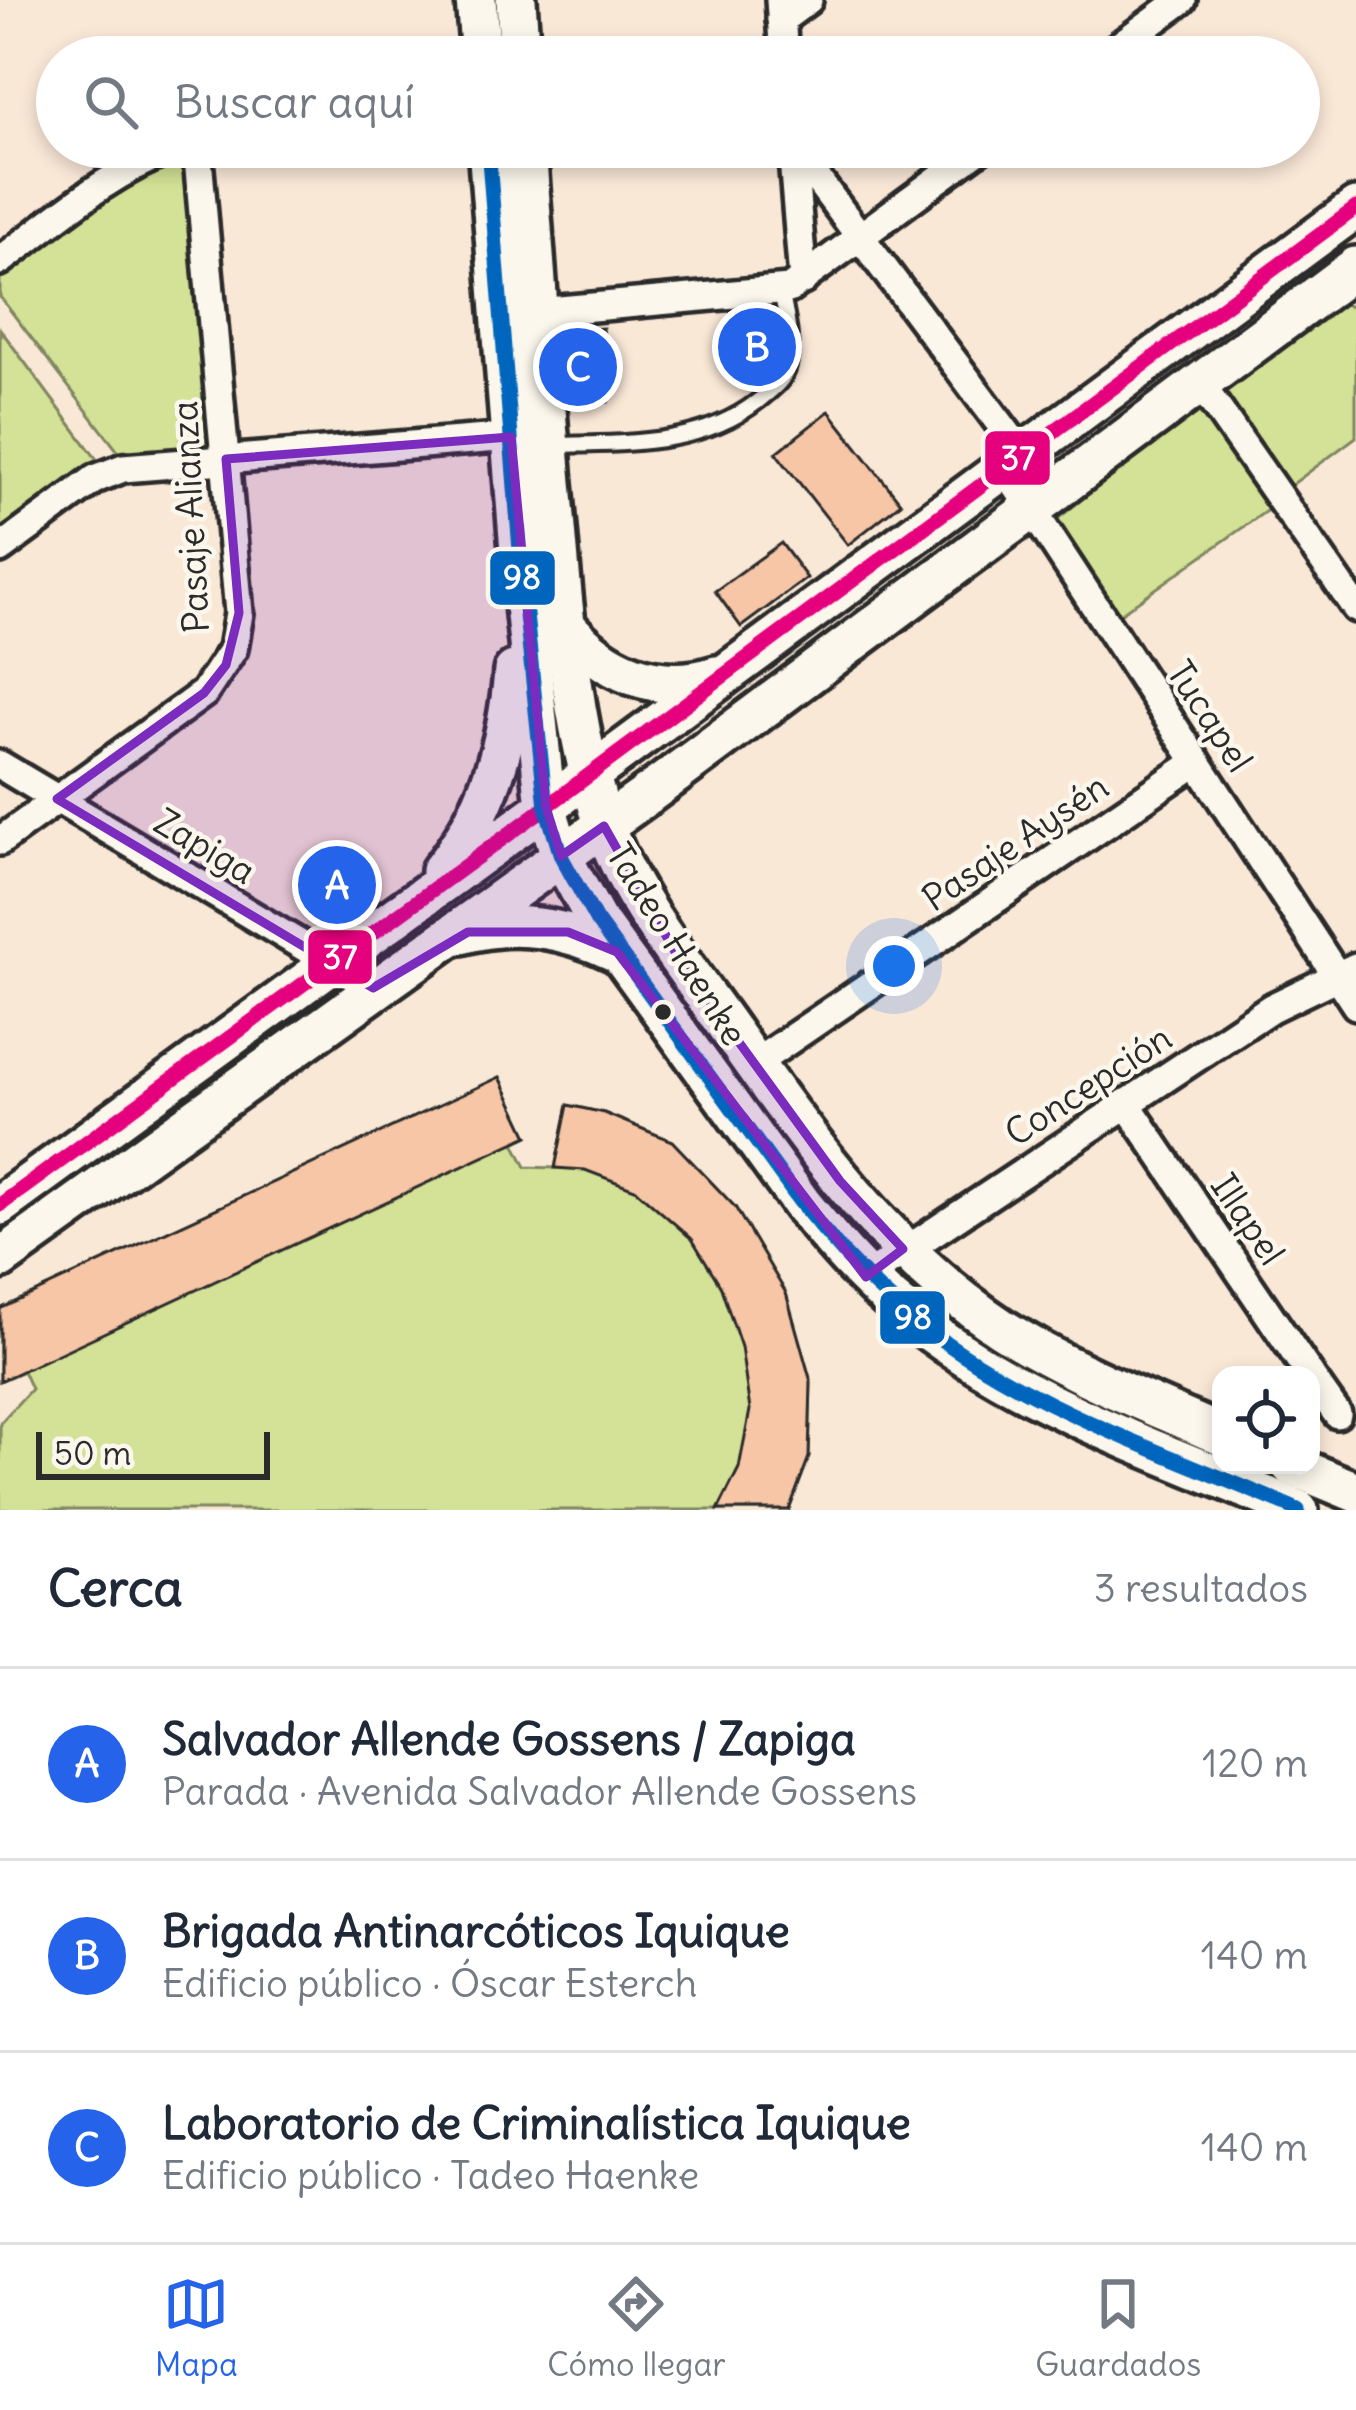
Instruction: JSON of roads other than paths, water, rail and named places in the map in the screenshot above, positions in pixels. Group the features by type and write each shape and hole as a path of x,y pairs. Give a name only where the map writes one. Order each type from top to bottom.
{"main road":[{"path":"476,0 479,36"},
{"path":"516,0 519,36"},
{"name":"Tadeo Haenke","path":"491,168 530,441 590,775 604,826 660,931 840,1181 903,1250 968,1304 1046,1355 1212,1431"},
{"name":"Tadeo Haenke","path":"528,168 538,312 522,576 546,807 561,856 617,952 801,1203 866,1277 936,1336 1007,1381 1298,1510"},
{"path":"0,1205 1341,219"},
{"path":"0,1259 604,826 1355,269"},
{"path":"408,907 461,844 496,770 512,700 522,576"},
{"path":"565,626 597,658 638,678 682,683 727,673"},
{"path":"445,940 493,927 543,927 617,952"},
{"path":"1313,1474 1356,1492"}],"street":[{"path":"780,10 808,0"},
{"path":"1133,36 1182,0"},
{"path":"0,261 130,168"},
{"name":"Pasaje Alianza","path":"0,841 204,693 226,664 238,631 199,168"},
{"path":"792,286 793,168"},
{"name":"Tucapel","path":"809,168 1013,460 1030,507 1197,762 1346,971 1356,1005"},
{"path":"538,312 792,286 953,168"},
{"path":"1341,219 1355,269"},
{"path":"1199,382 1356,608"},
{"path":"0,549 95,479 136,466 530,441"},
{"name":"Pasaje Aysén","path":"754,1064 1197,762"},
{"name":"Zapiga","path":"0,765 374,988"},
{"name":"Concepción","path":"866,1277 1271,1008 1346,971"},
{"name":"Illapel","path":"1126,1103 1303,1366"},
{"name":"Illapel","path":"1320,1391 1336,1414"}],"lane":[{"path":"530,441 697,435 743,413 777,386 788,368 792,286"}],"place":[{"name":"Brigada Antinarcóticos Iquique","path":"757,347"},
{"name":"Laboratorio de Criminalística Iquique","path":"578,367"},
{"name":"Salvador Allende Gossens / Zapiga","path":"337,885"}]}
